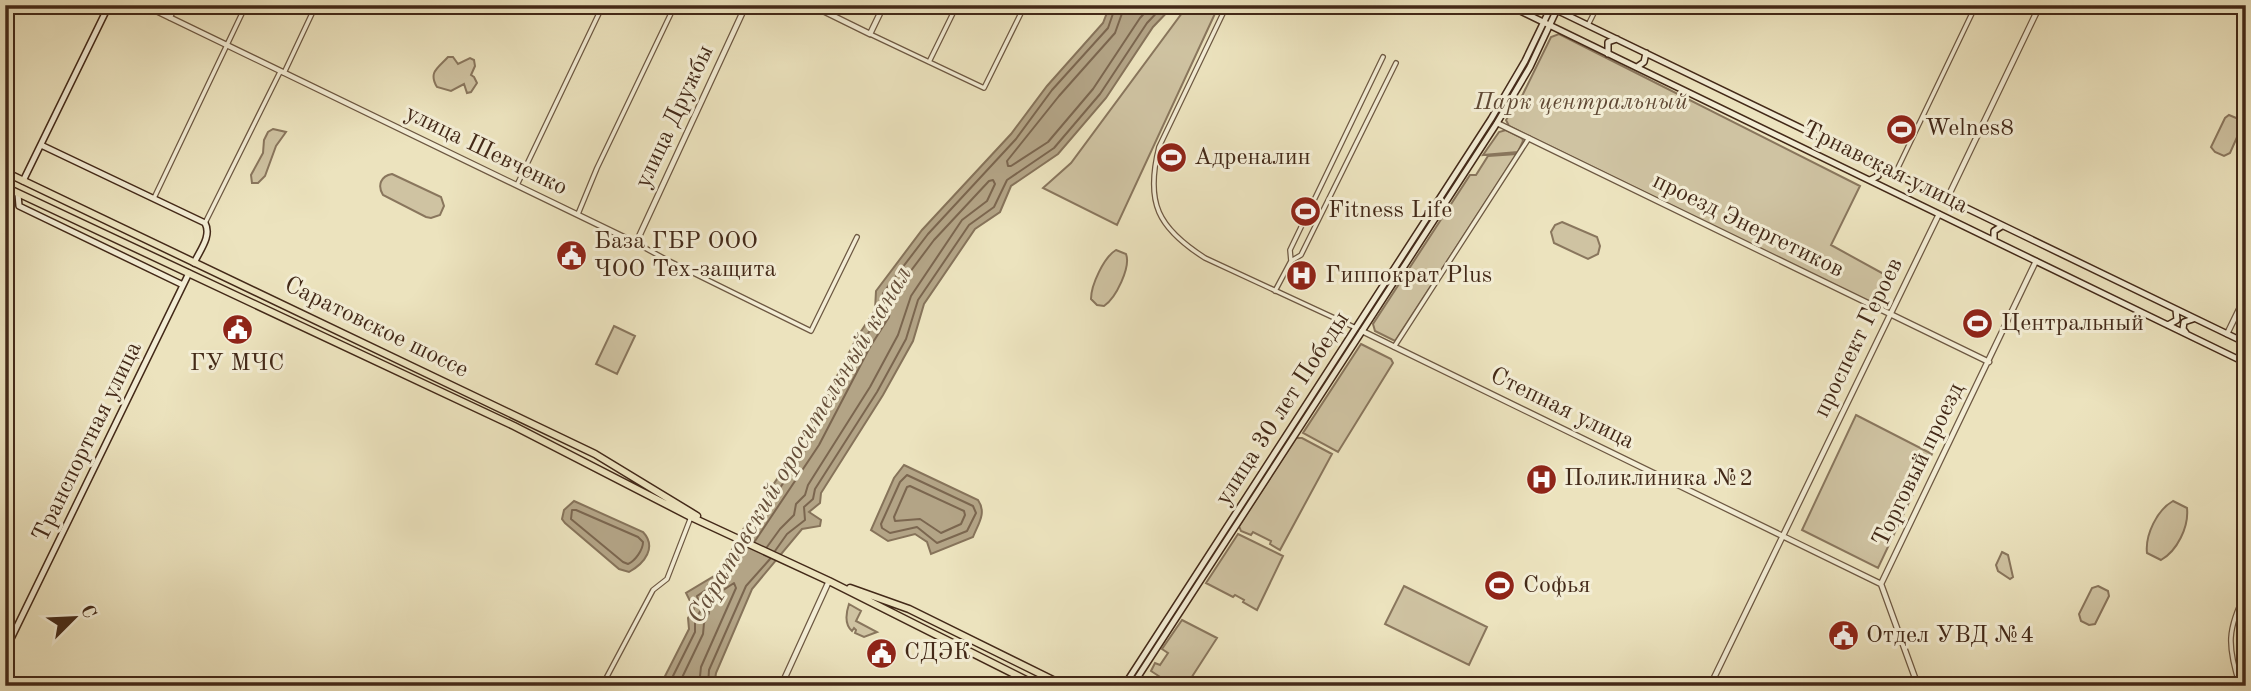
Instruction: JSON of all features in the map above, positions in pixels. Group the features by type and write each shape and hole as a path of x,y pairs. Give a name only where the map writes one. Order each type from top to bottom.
{"main road":[{"path":"108,5 23,181 18,194 19,206 183,285"},
{"name":"Трнавская улица","path":"1508,5 2246,363"},
{"name":"Трнавская улица","path":"1553,7 2246,343"},
{"name":"улица 30 лет Победы","path":"1124,686 1494,121 1547,24 1553,7"},
{"path":"1609,54 1608,43 1617,39"},
{"path":"1637,67 1644,62 1646,53"},
{"path":"41,145 205,223 208,227 207,237 189,273"},
{"path":"1870,180 1878,176 1878,166"},
{"name":"Саратовское шоссе","path":"5,172 595,454 723,531"},
{"name":"Саратовское шоссе","path":"5,187 514,426 691,517 868,598 1038,686"},
{"name":"проспект Героев","path":"1939,214 1947,199"},
{"path":"1994,240 1994,231 2002,226"},
{"name":"Транспортная улица","path":"5,651 189,273"},
{"path":"2168,325 2177,320 2176,309"},
{"path":"2186,334 2183,329 2184,322 2190,318 2196,319"},
{"path":"1132,686 1359,330"},
{"path":"618,479 625,480 626,472"},
{"name":"Саратовское шоссе","path":"868,598 909,609 1065,686"}],"street":[{"name":"улица Шевченко","path":"144,5 578,214 811,331 857,237"},
{"path":"170,18 176,5"},
{"path":"154,198 246,5"},
{"path":"205,223 316,5"},
{"path":"517,185 603,5"},
{"path":"578,214 597,168 675,5"},
{"name":"улица Дружбы","path":"636,243 746,5"},
{"path":"870,34 884,5"},
{"path":"929,62 957,5"},
{"path":"812,6 984,88 1025,5"},
{"path":"1227,5 1159,147 1154,187 1164,226 1182,244 1205,258 1359,330"},
{"path":"1588,25 1598,5"},
{"path":"1895,174 1976,5"},
{"name":"проспект Героев","path":"1947,199 2040,5"},
{"path":"1291,261 1290,250 1384,57"},
{"path":"1275,291 1291,261 1301,255 1396,63"},
{"name":"проезд Энергетиков","path":"1494,121 1989,362"},
{"path":"1394,346 1529,138"},
{"name":"проспект Героев","path":"1710,686 1939,214"},
{"name":"Торговый проезд","path":"1881,584 2036,261"},
{"path":"2227,334 2246,295"},
{"name":"Степная улица","path":"1359,330 1881,584"},
{"path":"602,686 653,590 667,579 691,517"},
{"path":"781,686 829,581"},
{"path":"1881,584 1917,685"},
{"path":"2241,686 2231,653 2230,630 2246,592"}],"green space":[{"path":"1188,5 1219,5 1117,225 1043,188 1071,163"},
{"name":"Парк центральный","path":"1559,34 1860,186 1831,245 1893,279 1879,307 1509,126 1506,120 1523,94 1551,37"},
{"path":"448,57 453,57 458,64 470,58 474,60 475,66 471,75 477,83 471,92 467,93 464,84 451,91 437,87 434,74"},
{"path":"2229,115 2241,120 2242,126 2230,153 2224,156 2211,147"},
{"path":"273,129 286,132 276,146 265,176 258,183 252,183 251,175 263,153 264,140"},
{"path":"1506,130 1522,138 1518,152 1483,155 1499,132"},
{"path":"1517,154 1395,341 1375,331 1373,324 1470,175 1476,175 1488,156"},
{"path":"392,174 441,197 444,206 440,215 426,217 383,195 381,182"},
{"path":"1562,222 1597,237 1600,246 1598,254 1588,259 1554,243 1551,232 1555,225"},
{"path":"1116,250 1126,254 1124,274 1109,302 1104,306 1097,305 1091,299 1093,286 1103,265"},
{"path":"614,326 635,336 617,374 596,364"},
{"path":"1361,344 1391,359 1393,363 1338,452 1303,433"},
{"path":"1856,415 1932,454 1878,568 1802,530"},
{"path":"1296,438 1302,438 1332,454 1280,550 1270,544 1271,541 1253,532 1251,535 1241,531 1239,526"},
{"path":"2173,501 2187,508 2186,523 2177,545 2161,560 2147,553 2148,539 2157,517"},
{"path":"1238,534 1283,556 1257,610 1235,595 1233,597 1206,583"},
{"path":"2002,552 2008,555 2013,577 2010,579 1998,571 1996,565"},
{"path":"1404,586 1487,627 1469,665 1385,624"},
{"path":"2098,586 2108,591 2109,596 2095,624 2089,625 2081,621 2079,614 2092,588"},
{"path":"849,604 861,611 856,621 877,632 864,637 855,633 854,628 852,631 849,628"},
{"path":"1182,620 1217,638 1186,686 1174,686 1151,671 1155,663 1160,665 1168,653 1162,649"}],"water":[{"path":"1110,5 1174,5 1153,27 1106,98 1058,154 1011,186 1000,212 975,229 924,304 913,341 883,395 821,493 820,503 809,512 821,520 820,526 802,529 752,589 716,673 714,686 660,686 689,629 688,618 694,609 686,593 719,573 745,526 805,438 856,339 875,310 876,291 922,230 1011,134 1047,86 1103,23"},
{"path":"904,465 978,500 982,514 973,537 931,554 927,542 915,534 888,541 871,530 894,478"},
{"path":"574,501 643,532 649,549 640,564 629,572 619,569 565,523 562,519 564,510"}],"place":[{"name":"Welnes8","path":"1902,129"},
{"name":"Адреналин","path":"1171,158"},
{"name":"Fitness Life","path":"1305,211"},
{"name":"База ГБР ООО ЧОО Тех-защита","path":"571,256"},
{"name":"Гиппократ Plus","path":"1302,276"},
{"name":"Центральный","path":"1978,324"},
{"name":"ГУ МЧС","path":"237,330"},
{"name":"Поликлиника №2","path":"1541,479"},
{"name":"Софья","path":"1500,586"},
{"name":"Отдел УВД №4","path":"1843,636"},
{"name":"СДЭК","path":"881,653"}],"water label":[{"name":"Саратовский оросительный канал","path":"800,445"}]}
